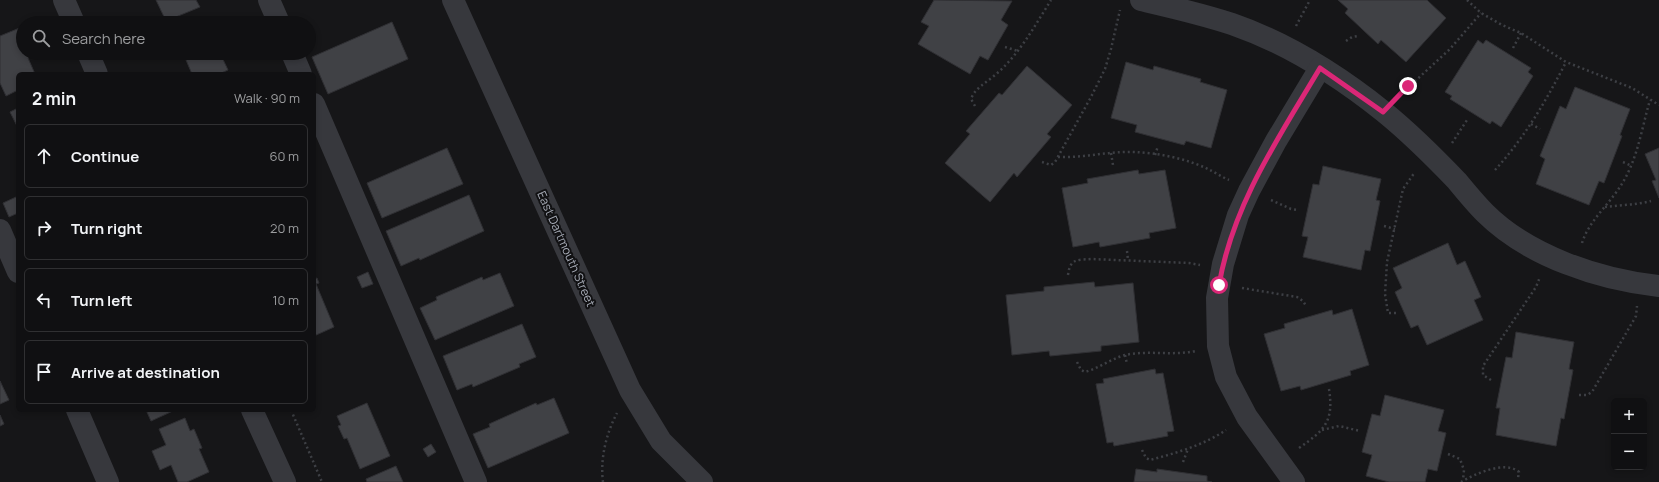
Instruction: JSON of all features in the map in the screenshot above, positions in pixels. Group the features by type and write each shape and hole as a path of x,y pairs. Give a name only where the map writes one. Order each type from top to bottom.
{"street":[{"path":"64,0 71,16"},
{"path":"269,0 276,16"},
{"name":"East Dartmouth Street","path":"453,0 630,390 661,441 702,482"},
{"path":"1141,0 1232,24 1271,39 1320,68 1383,112 1418,141 1485,214 1509,234 1546,255 1576,267 1650,285"},
{"path":"91,60 96,72"},
{"path":"295,60 300,72"},
{"path":"1294,482 1247,417 1226,377 1218,346 1217,298 1220,278 1238,215 1272,147 1320,68"},
{"path":"316,109 476,482"},
{"path":"0,230 16,267"},
{"path":"78,412 108,482"},
{"path":"253,412 285,482"}],"path":[{"path":"975,106 971,99 973,94 996,75 1018,51 1051,0"},
{"path":"1284,47 1310,0"},
{"path":"1467,0 1482,13 1502,25 1521,33 1566,62 1632,88 1659,105"},
{"path":"1042,162 1051,165 1058,157 1091,97 1105,69 1120,7"},
{"path":"1383,112 1408,86 1450,49 1482,13"},
{"path":"1513,48 1521,33"},
{"path":"1346,41 1352,37 1358,36"},
{"path":"1005,47 1018,51"},
{"path":"1495,170 1511,153 1531,124 1566,62"},
{"path":"1576,267 1585,233 1623,183 1632,166 1650,100"},
{"path":"1531,124 1540,129"},
{"path":"1156,155 1158,146"},
{"path":"1058,157 1135,152 1156,155 1195,164 1249,191 1298,210"},
{"path":"1111,153 1113,165"},
{"path":"1396,313 1388,313 1385,294 1387,262 1403,189 1430,153"},
{"path":"1623,162 1632,166"},
{"path":"1605,207 1622,204 1634,205 1651,201"},
{"path":"1384,226 1395,229"},
{"path":"1127,251 1128,260"},
{"path":"1492,380 1483,375 1483,366 1536,287 1546,255"},
{"path":"1068,275 1069,267 1073,262 1078,260 1128,260 1189,263 1220,278 1297,297 1303,301 1306,306"},
{"path":"1580,395 1587,395 1592,392 1636,316 1650,285"},
{"path":"1077,362 1081,370 1085,372 1125,355 1147,352 1183,354 1218,346"},
{"path":"1125,355 1127,364"},
{"path":"1279,462 1310,441 1328,420 1331,412 1329,389"},
{"path":"604,482 602,475 605,446 609,427 630,390"},
{"path":"292,412 322,482"},
{"path":"1142,450 1146,458 1150,460 1189,448 1217,437 1247,417"},
{"path":"1321,430 1339,426 1360,432"},
{"path":"1183,462 1189,448"},
{"path":"1448,454 1460,459 1464,470 1462,481"},
{"path":"1462,481 1484,471 1506,467 1514,468 1519,472 1518,478"}],"building":[{"path":"156,0 196,0 200,7 178,16 164,16"},
{"path":"934,0 1012,1 1001,20 1008,25 988,60 980,56 970,74 918,44 929,26 921,22"},
{"path":"1338,0 1427,0 1446,18 1406,62 1381,40 1378,44 1345,13 1348,9"},
{"path":"392,22 408,59 328,94 313,60 316,60 316,55"},
{"path":"16,29 16,60 29,60 34,72 16,72 16,91 6,96 0,83 0,36"},
{"path":"1478,40 1483,44 1486,40 1531,68 1528,72 1533,76 1501,127 1492,121 1490,124 1450,99 1452,96 1445,92"},
{"path":"186,60 223,60 228,70 224,72 191,72"},
{"path":"1126,62 1153,70 1154,66 1201,79 1200,82 1227,90 1211,148 1186,141 1184,145 1135,132 1137,125 1111,118"},
{"path":"1027,66 1072,105 1047,134 1051,137 1017,177 1014,173 990,202 945,163 970,134 966,131 999,93 1002,95"},
{"path":"1575,87 1630,109 1620,135 1622,136 1604,183 1599,181 1589,205 1536,184 1545,159 1540,156 1560,106 1566,109"},
{"path":"16,109 16,124 10,112"},
{"path":"447,148 463,184 382,218 367,183"},
{"path":"1659,148 1659,198 1652,181 1656,180 1645,154"},
{"path":"1323,166 1381,179 1376,200 1380,201 1370,251 1365,250 1361,270 1303,257 1308,237 1302,236 1313,184 1319,185"},
{"path":"1138,170 1139,174 1165,170 1176,228 1149,233 1150,238 1100,247 1099,242 1073,247 1062,188 1088,183 1087,179"},
{"path":"469,195 484,231 420,260 419,258 401,266 386,231"},
{"path":"16,197 16,214 9,217 3,203"},
{"path":"1448,243 1457,265 1465,261 1481,297 1474,300 1483,320 1427,345 1418,325 1411,328 1395,292 1402,288 1393,268"},
{"path":"368,272 373,284 362,288 357,277"},
{"path":"500,273 514,306 435,340 420,308 437,300 436,297 482,277 483,280"},
{"path":"316,278 319,283 316,284"},
{"path":"1094,282 1095,287 1133,283 1139,342 1101,346 1101,351 1050,356 1049,351 1012,355 1006,295 1044,291 1044,287"},
{"path":"316,284 334,327 316,335"},
{"path":"1352,309 1369,365 1350,371 1351,375 1301,390 1300,386 1281,391 1264,334 1285,328 1284,324 1332,310 1333,315"},
{"path":"522,324 536,357 519,364 520,367 473,387 472,384 457,390 443,356"},
{"path":"1516,332 1574,342 1569,369 1573,370 1564,419 1561,418 1556,446 1496,435 1500,408 1496,408 1506,357 1512,358"},
{"path":"1155,369 1156,374 1163,373 1174,431 1167,432 1168,436 1114,446 1113,442 1107,443 1096,384 1104,383 1103,379"},
{"path":"0,381 9,400 0,404"},
{"path":"1385,395 1444,410 1438,431 1446,433 1437,471 1428,469 1425,482 1389,482 1366,476 1372,455 1362,452 1372,414 1380,416"},
{"path":"554,398 569,433 488,468 473,434 490,427 489,424 536,403 537,405"},
{"path":"367,403 390,456 360,469 347,438 344,439 338,426 341,425 337,416"},
{"path":"147,412 171,412 151,421"},
{"path":"0,415 4,424 0,426"},
{"path":"185,418 190,431 194,429 202,448 199,449 209,472 187,482 178,482 171,465 160,470 152,451 166,445 159,429"},
{"path":"431,444 436,452 428,457 423,449"},
{"path":"396,466 403,482 367,482 366,479"},
{"path":"1136,469 1157,472 1157,469 1207,476 1207,481 1212,482 1134,482"}],"route":[{"path":"1219,285 1223,264 1238,215 1256,176 1320,68 1383,112 1408,86"}]}
